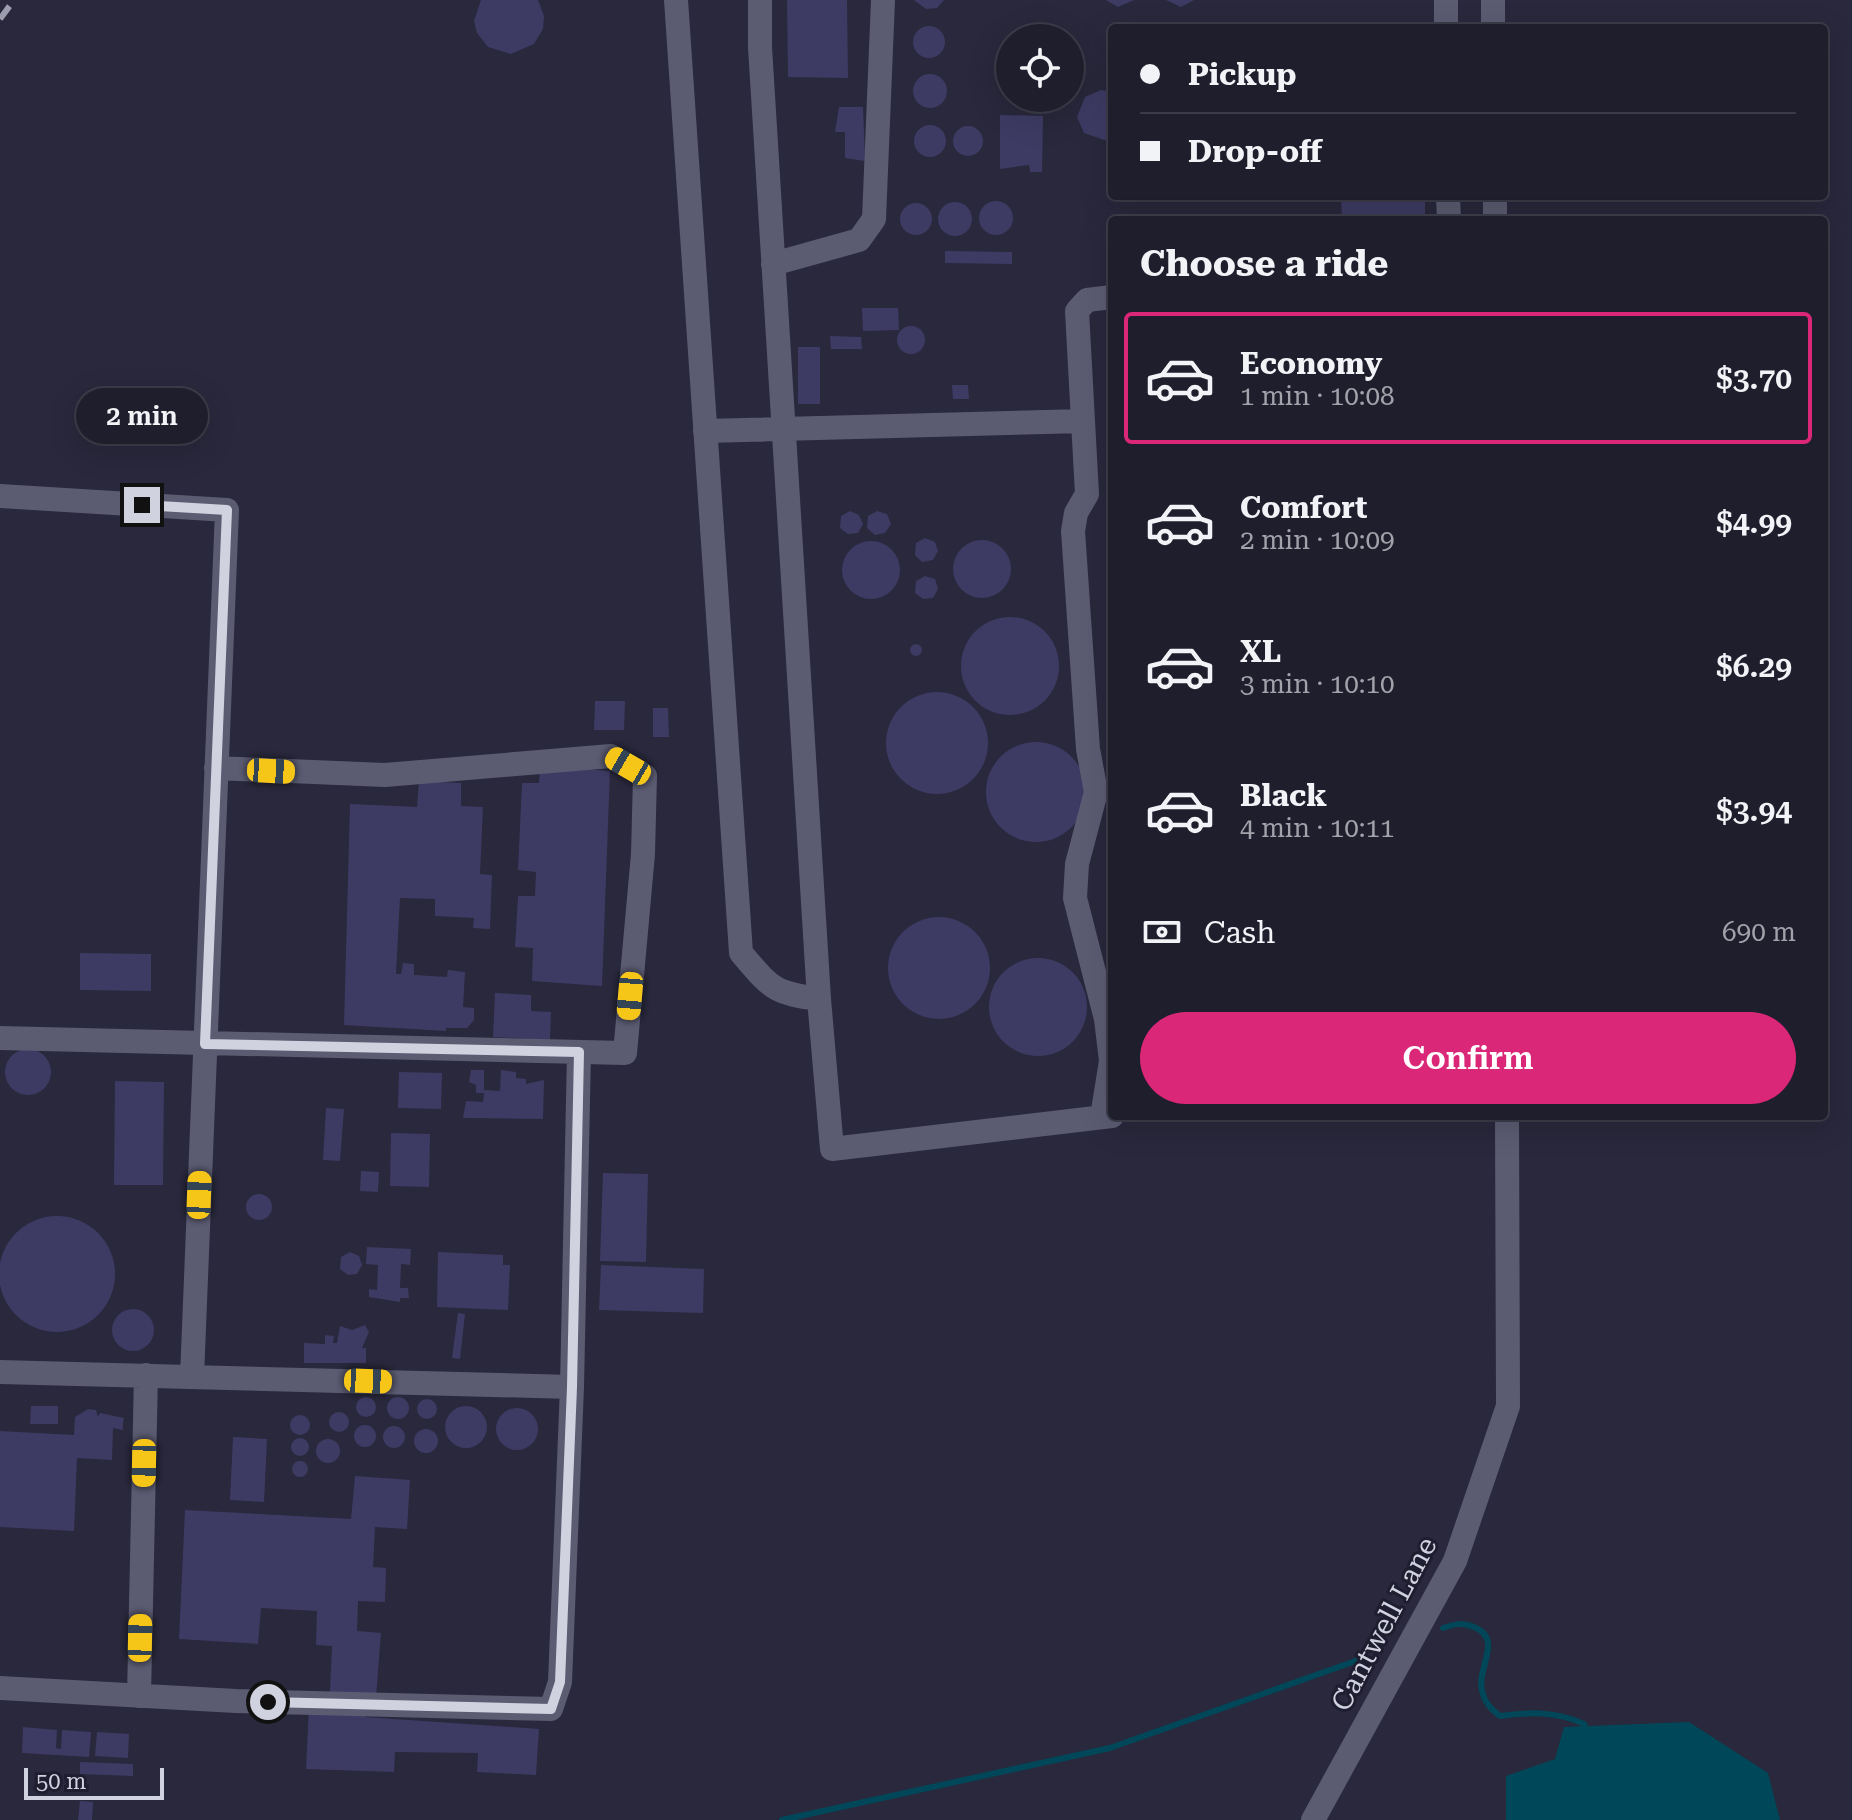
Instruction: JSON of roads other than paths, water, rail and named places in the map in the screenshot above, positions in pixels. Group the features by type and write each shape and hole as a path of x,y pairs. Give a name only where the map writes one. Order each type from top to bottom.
{"street":[{"path":"676,0 741,953 767,983 782,994 819,999"},
{"path":"760,0 760,47 783,429 819,999 832,1149 1107,1116"},
{"path":"773,264 859,240 874,219 883,0"},
{"path":"1446,0 1446,24"},
{"path":"1493,0 1493,24"},
{"path":"1108,297 1087,300 1077,311 1087,494 1076,513 1073,531 1088,749 1096,792 1077,864 1075,898 1108,1040"},
{"path":"705,431 1083,421"},
{"path":"0,496 227,510 192,1377"},
{"path":"0,1038 625,1053 643,854 645,776 611,756 385,775 216,768"},
{"path":"0,1688 139,1696 551,1709 560,1682 572,1387 579,1052"},
{"name":"Cantwell Lane","path":"1313,1820 1455,1561 1508,1406 1507,1120"},
{"path":"0,1372 572,1387"},
{"path":"139,1696 146,1375"}],"water":[{"path":"1689,1722 1768,1773 1780,1820 1506,1820 1506,1776 1555,1759 1564,1727"}],"waterway":[{"path":"1443,1628 1469,1625 1483,1632 1488,1647 1482,1690 1488,1705 1500,1716 1553,1715 1584,1724 1587,1731"},
{"path":"782,1820 1110,1748 1364,1658"}],"railway":[{"path":"0,19 14,0"}]}
